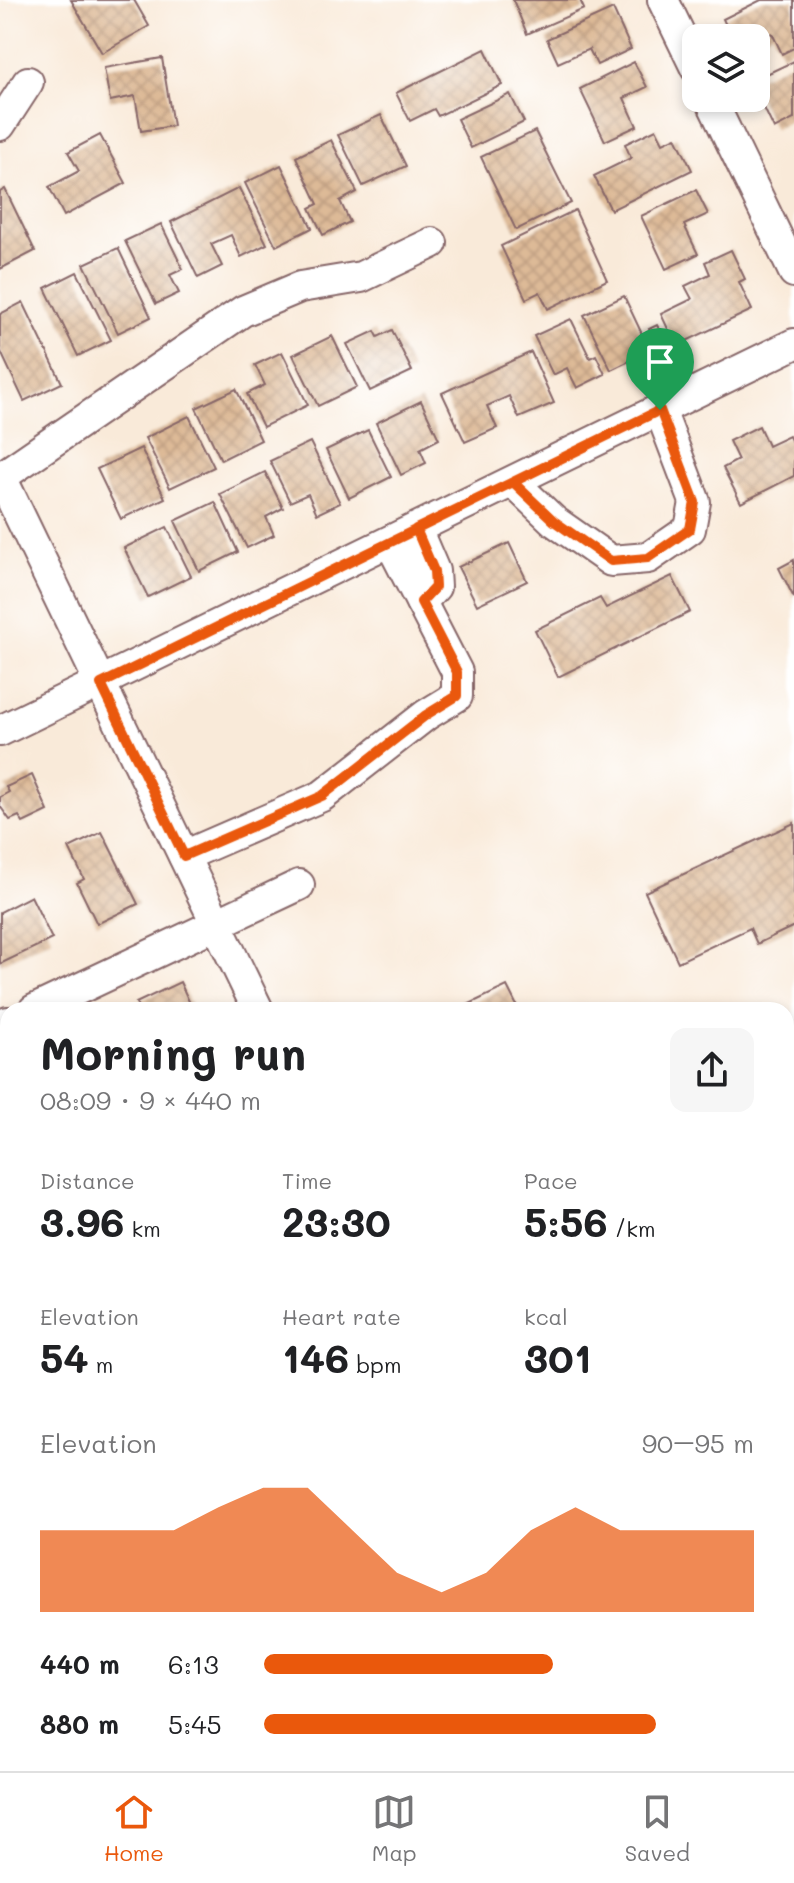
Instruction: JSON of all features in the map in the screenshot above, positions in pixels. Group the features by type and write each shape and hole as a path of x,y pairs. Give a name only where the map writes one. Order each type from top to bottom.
{"street":[{"path":"663,0 682,39"},
{"path":"0,125 28,82"},
{"path":"717,112 794,272"},
{"path":"254,1002 1,476 243,311 300,287 361,277 432,243"},
{"path":"0,731 794,344"},
{"path":"513,482 554,521 611,561 648,558 690,529 695,502 660,410"},
{"path":"184,856 322,796 426,715 457,696 457,672 421,602 435,587 434,571 403,536"},
{"path":"51,1002 299,885"}],"building":[{"path":"71,0 134,0 149,26 102,53"},
{"path":"513,0 580,0 584,9 527,34"},
{"path":"761,0 794,0 794,48 782,54 770,34 770,24 725,24 723,19"},
{"path":"613,9 631,49 597,65 589,49 558,63 547,39"},
{"path":"485,49 502,85 438,116 434,109 410,121 396,93"},
{"path":"162,58 173,126 141,131 135,96 110,101 104,68"},
{"path":"794,61 794,119 774,129 766,112 770,112 770,72"},
{"path":"634,62 647,87 624,98 637,126 605,141 580,89"},
{"path":"510,94 524,122 471,148 457,119"},
{"path":"381,115 406,166 363,186 338,135"},
{"path":"656,129 663,143 676,137 692,170 611,210 594,176 631,158 625,144"},
{"path":"535,131 571,203 516,230 481,157"},
{"path":"100,135 126,183 64,216 49,187 79,171 68,152"},
{"path":"331,140 357,192 340,201 350,222 323,235 310,208 318,204 296,157"},
{"path":"281,165 312,228 276,246 245,183"},
{"path":"239,188 267,244 241,257 231,235 211,244 222,266 198,278 171,222"},
{"path":"5,189 35,251 0,269 0,192"},
{"path":"696,190 708,214 684,225 698,254 666,269 641,216"},
{"path":"575,210 607,280 548,309 540,292 526,299 501,246"},
{"path":"161,224 183,269 170,275 179,293 156,304 125,241"},
{"path":"118,248 151,317 118,333 84,264"},
{"path":"731,250 745,279 739,282 752,310 676,346 661,314 692,299 685,286 710,274 705,262"},
{"path":"77,272 111,340 78,356 45,288"},
{"path":"624,296 650,351 611,370 584,315"},
{"path":"23,302 62,383 24,401 0,350 0,314"},
{"path":"571,319 590,358 596,355 605,374 577,388 567,368 553,375 534,336"},
{"path":"657,325 665,341 657,345 649,329"},
{"path":"392,330 412,371 370,391 347,344 375,331 378,337"},
{"path":"332,336 357,387 318,406 293,355"},
{"path":"282,352 308,405 263,427 247,394 265,385 255,365"},
{"path":"531,352 554,403 519,418 509,396 487,406 497,428 465,442 442,393"},
{"path":"236,389 261,440 221,460 196,408"},
{"path":"421,401 439,439 420,449 426,463 401,475 376,423"},
{"path":"189,416 214,467 170,488 145,438"},
{"path":"759,426 768,446 789,436 794,446 794,476 741,503 723,468 738,460 729,441"},
{"path":"368,430 391,477 349,498 326,450"},
{"path":"310,442 340,503 317,514 308,494 290,502 270,461"},
{"path":"141,448 165,498 121,519 97,469"},
{"path":"265,472 283,508 266,517 274,535 247,548 220,494"},
{"path":"215,502 238,552 199,571 175,521"},
{"path":"167,527 191,576 148,597 124,548"},
{"path":"509,543 527,581 477,605 458,567"},
{"path":"794,560 794,598 779,568"},
{"path":"672,576 690,612 558,677 535,630 600,598 606,608"},
{"path":"32,775 48,811 23,823 19,816 10,820 0,806 0,797 9,792 6,787"},
{"path":"794,823 794,926 757,944 750,928 678,962 645,892"},
{"path":"102,832 138,904 97,924 77,883 84,879 69,848"},
{"path":"31,896 52,939 0,964 0,912"},
{"path":"180,982 189,1002 138,1002"},
{"path":"507,986 515,1002 474,1002"}],"route":[{"path":"660,410 390,542 101,684 184,856 322,796 426,715 457,696 457,672 421,602 435,587 434,571 429,557 416,529 513,482 554,521 611,561 648,558 690,529 695,502 660,410"}]}
